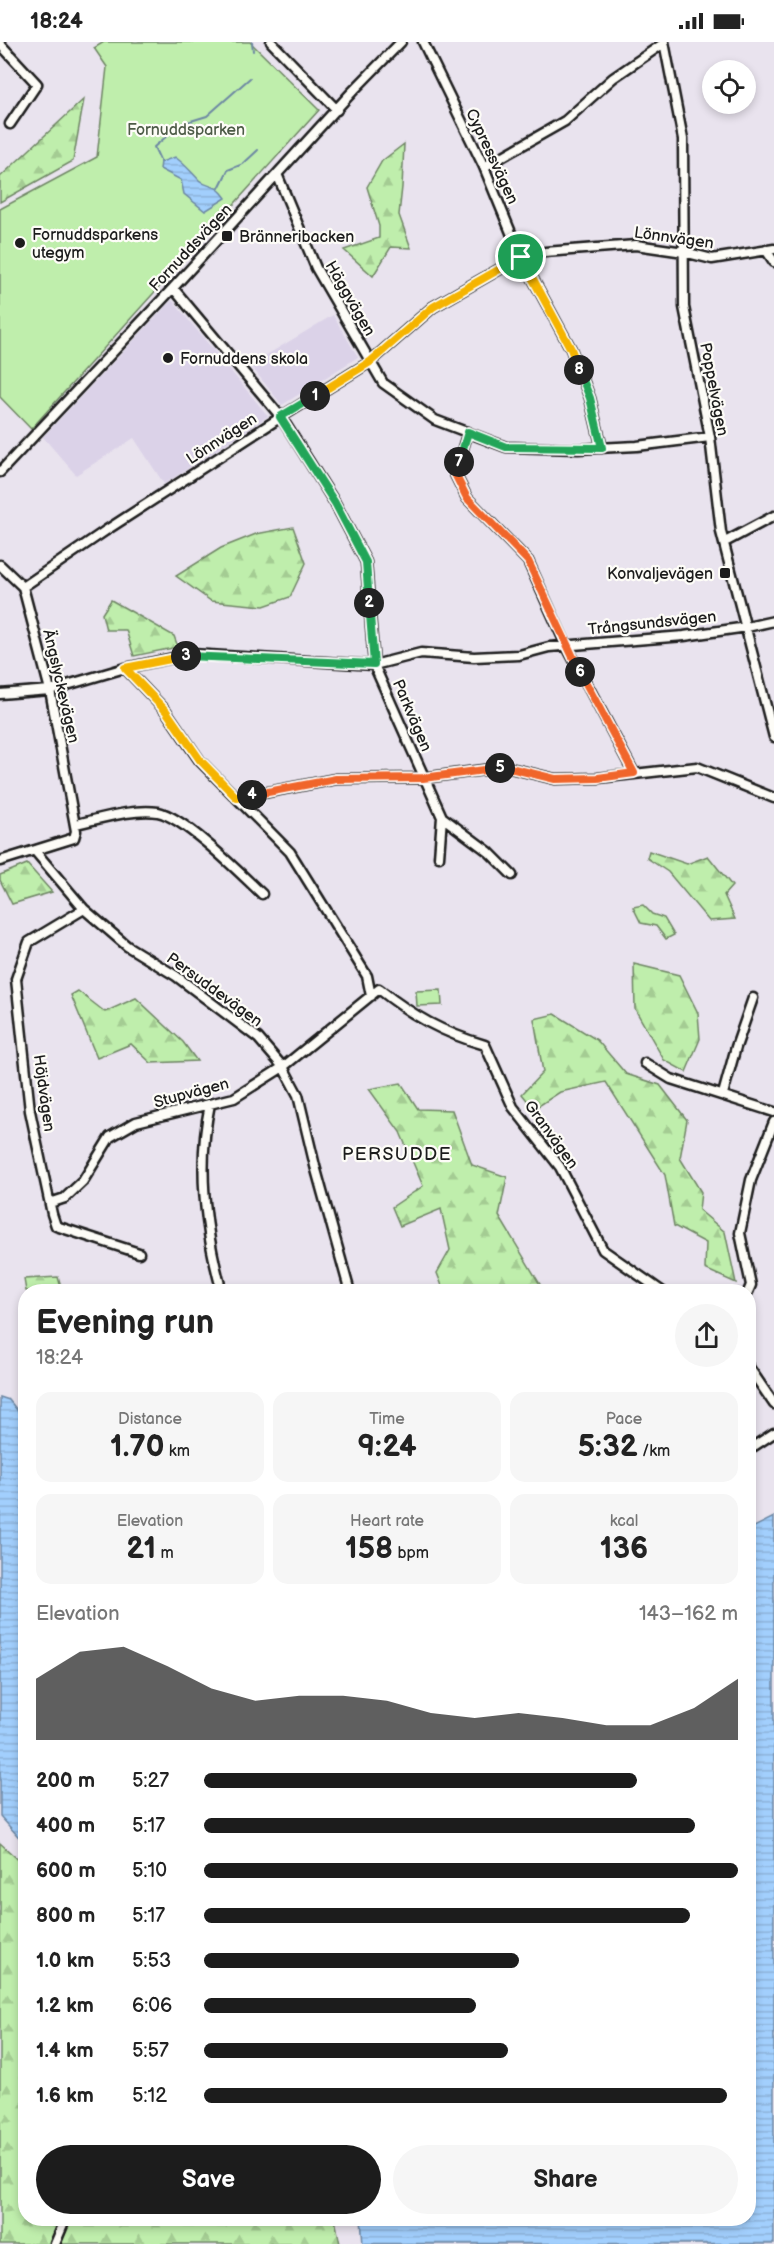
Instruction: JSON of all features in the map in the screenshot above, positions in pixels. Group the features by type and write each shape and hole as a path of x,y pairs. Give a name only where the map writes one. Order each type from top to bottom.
{"street":[{"path":"271,42 337,110"},
{"name":"Fornuddsvägen","path":"0,472 401,42"},
{"name":"Cypressvägen","path":"423,42 484,167 521,257 571,349 590,398 602,448"},
{"path":"484,167 565,121 613,78 664,42"},
{"name":"Poppelvägen","path":"664,42 683,140 684,307 710,437 721,532 774,737"},
{"path":"0,44 36,84 10,124"},
{"name":"Häggvägen","path":"277,174 316,268 382,383 435,420 506,447 602,448 710,437"},
{"name":"Lönnvägen","path":"23,587 280,417 370,362 433,307 521,257 545,252 636,245 684,252 712,260 770,249"},
{"path":"770,249 774,262"},
{"name":"Parkvägen","path":"173,288 280,417 335,503 366,562 374,664 423,778 442,817 489,852 512,875"},
{"path":"468,432 455,474 467,498 528,561 566,645 634,773"},
{"path":"724,542 774,516"},
{"path":"0,566 23,587"},
{"name":"Ängslyckevägen","path":"23,587 50,690 76,824"},
{"name":"Trångsundsvägen","path":"0,694 50,690 125,668 192,654 374,664 421,653 474,657 519,655 549,647 684,636 774,621"},
{"path":"125,668 166,711 200,760 290,852 367,976 371,996"},
{"path":"237,798 336,779 423,778 506,767 555,779 598,778 697,767 774,798"},
{"path":"0,861 74,838 76,824 136,812 157,812 173,817 217,852 262,894"},
{"path":"439,856 442,817"},
{"name":"Persuddevägen","path":"35,851 84,909 127,946 177,976 258,1038 283,1067 298,1095 348,1284"},
{"name":"Höjdvägen","path":"84,909 29,942 16,979 30,1111 56,1226 139,1253"},
{"name":"Stupvägen","path":"50,1203 65,1198 83,1181 110,1137 136,1122 234,1098 283,1067 378,989"},
{"name":"Granvägen","path":"378,989 405,1010 434,1026 454,1036 485,1046 513,1107 560,1167 603,1250 652,1284"},
{"path":"723,1094 753,998"},
{"path":"645,1062 671,1079 774,1112"},
{"path":"210,1104 205,1125 203,1185 220,1284"},
{"path":"751,1284 740,1233 751,1180 774,1122"},
{"path":"756,1378 774,1404"},
{"path":"756,1445 774,1433"},
{"path":"55,2244 63,2226"}],"shaded area":[{"name":"Fornuddens skola","path":"172,300 268,416 164,484 134,438 76,475 43,437"},
{"path":"333,315 358,357 282,405 250,365"}],"green space":[{"name":"Fornuddsparken","path":"104,42 250,42 319,110 31,429 0,397 0,209 97,157 107,67 94,48"},
{"path":"84,99 73,161 0,202 0,177"},
{"path":"404,144 399,215 411,248 391,247 373,276 344,250 379,238 379,226 367,187 382,161"},
{"path":"293,527 306,563 290,597 264,606 211,601 176,576 221,548 256,534"},
{"path":"111,600 174,636 178,647 134,656 126,630 106,630 102,614"},
{"path":"649,851 687,864 708,856 732,886 724,895 735,919 709,921 668,872 647,858"},
{"path":"27,864 52,892 12,904 0,880 0,875"},
{"path":"643,905 652,914 664,918 674,935 666,939 656,926 641,923 633,907"},
{"path":"634,964 679,975 698,1013 700,1039 686,1072 664,1060 635,1009"},
{"path":"441,990 442,1005 417,1006 416,991"},
{"path":"78,991 105,1012 136,998 183,1042 197,1061 151,1063 131,1044 97,1058 71,995"},
{"path":"555,1014 597,1040 626,1074 660,1085 687,1120 680,1158 701,1192 699,1210 725,1232 736,1283 705,1269 706,1243 674,1226 665,1175 606,1082 560,1092 534,1109 522,1094 543,1072 534,1019"},
{"path":"401,1083 418,1109 452,1110 472,1165 507,1177 499,1216 540,1284 441,1284 437,1273 450,1250 441,1209 400,1226 392,1207 423,1186 400,1132 369,1089"},
{"path":"58,1277 60,1284 25,1284 24,1279"},
{"path":"0,1843 18,1860 18,2226 336,2226 340,2244 0,2244"}],"water":[{"path":"175,157 199,180 218,189 226,198 205,211 184,194 181,180 160,169 161,162"},
{"path":"0,1397 9,1400 18,1411 18,1836 0,1816"},
{"path":"774,1517 774,2244 363,2244 362,2226 756,2226 756,1526"}],"waterway":[{"path":"252,42 253,51"},
{"path":"161,162 154,147 181,124 207,116 250,78"},
{"path":"219,188 228,170 243,164 258,150"}],"place":[{"name":"Bränneribacken","path":"227,236"},
{"name":"Fornuddsparkens utegym","path":"20,243"},
{"name":"Fornuddens skola","path":"168,358"},
{"name":"Konvaljevägen","path":"725,573"}],"district":[{"name":"PERSUDDE","path":"397,1154"}],"route":[{"path":"521,257 571,349 590,398 602,448 506,447 468,432 455,474 467,498 528,561 566,645 634,773 598,778 555,779 506,767 423,778 336,779 237,798 200,760 166,711 125,668 192,654 374,664 366,562 335,503 280,417 370,362 433,307 521,257"}]}
